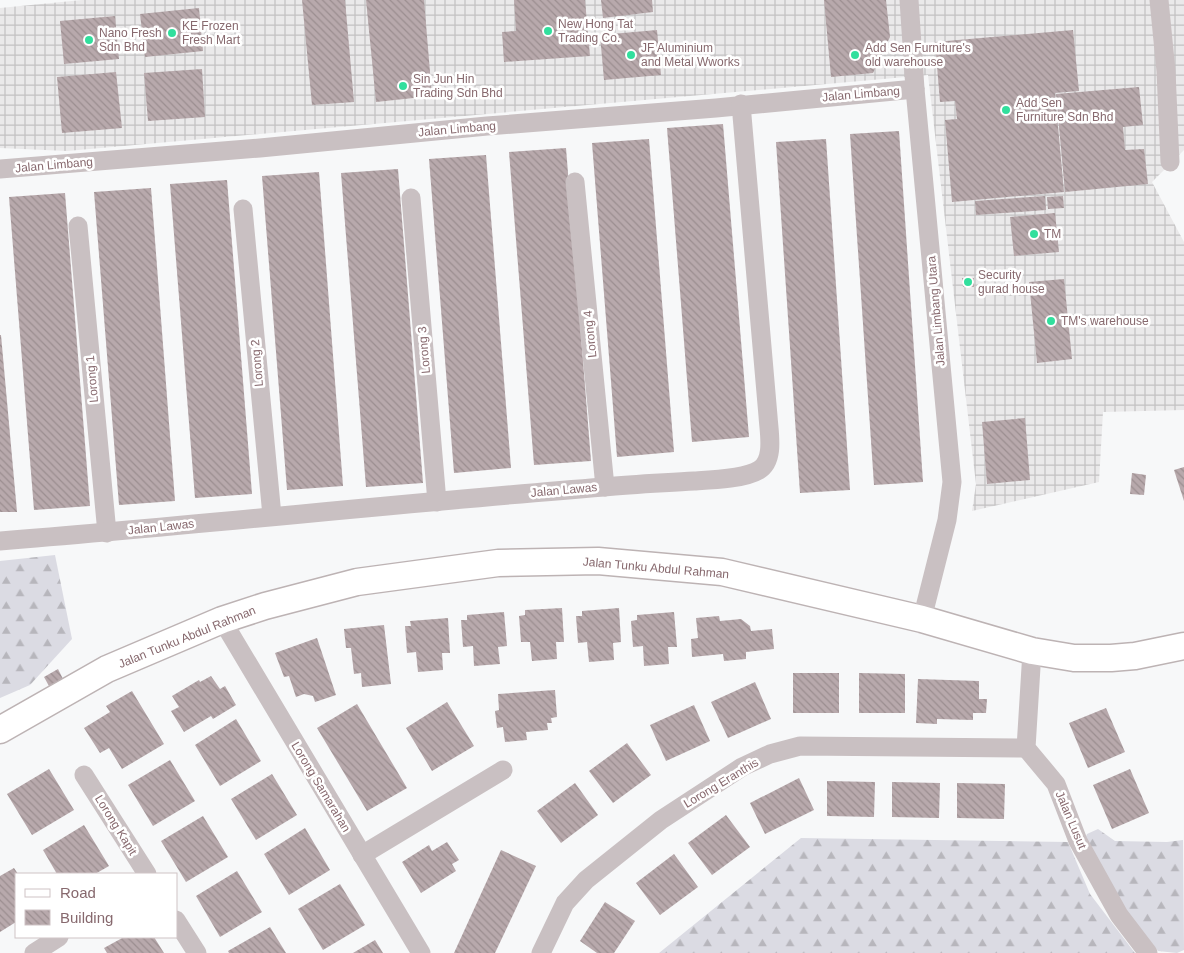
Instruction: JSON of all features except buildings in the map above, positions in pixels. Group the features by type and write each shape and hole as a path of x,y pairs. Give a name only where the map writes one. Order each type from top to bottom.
{"street":[{"name":"Jalan Limbang Utara","path":"909,0 915,89 952,482 945,528 922,618"},
{"path":"1159,0 1166,71 1170,162"},
{"name":"Jalan Limbang","path":"0,169 260,148 915,89"},
{"name":"Jalan Lawas","path":"0,541 605,486 723,479 757,472 764,466 770,451 741,104"},
{"name":"Lorong 4","path":"575,182 605,486"},
{"name":"Lorong 3","path":"411,198 437,502"},
{"name":"Lorong 2","path":"243,209 272,516"},
{"name":"Lorong 1","path":"78,226 106,532"},
{"name":"Jalan Tunku Abdul Rahman","path":"0,730 107,669 222,620 265,606 357,582 498,563 598,561 722,572 922,618 1032,651 1074,658 1135,656 1184,646"},
{"name":"Lorong Samarahan","path":"222,620 421,953"},
{"path":"1026,748 1032,651"},
{"name":"Lorong Eranthis","path":"541,953 565,903 586,880 661,820 742,767 770,754 800,746 1026,748"},
{"name":"Jalan Lusut","path":"1026,748 1056,784 1078,840 1119,915 1148,953"},
{"path":"362,855 503,770"},
{"name":"Lorong Kapit","path":"84,775 146,873"},
{"path":"178,923 197,953"},
{"path":"34,953 57,938"}],"shaded area":[{"path":"82,0 1184,0 1184,150 1152,182 1184,242 1184,410 1103,412 1099,482 972,511 976,484 928,75 67,151 0,148 0,8"}],"green space":[{"path":"55,555 72,639 30,685 0,698 0,561"},
{"path":"1098,829 1115,841 1167,842 1183,840 1184,950 1177,953 1158,951 1111,892 1083,843 1087,834"},
{"path":"801,838 1068,842 1090,894 1135,953 659,953"}],"place":[{"name":"New Hong Tat Trading Co.","path":"548,31"},
{"name":"KE Frozen Fresh Mart","path":"172,33"},
{"name":"Nano Fresh Sdn Bhd","path":"89,40"},
{"name":"JF Aluminium and Metal Wworks","path":"631,55"},
{"name":"Add Sen Furniture's old warehouse","path":"855,55"},
{"name":"Sin Jun Hin Trading Sdn Bhd","path":"403,86"},
{"name":"Add Sen Furniture Sdn Bhd","path":"1006,110"},
{"name":"TM","path":"1034,234"},
{"name":"Security gurad house","path":"968,282"},
{"name":"TM's warehouse","path":"1051,321"}]}
